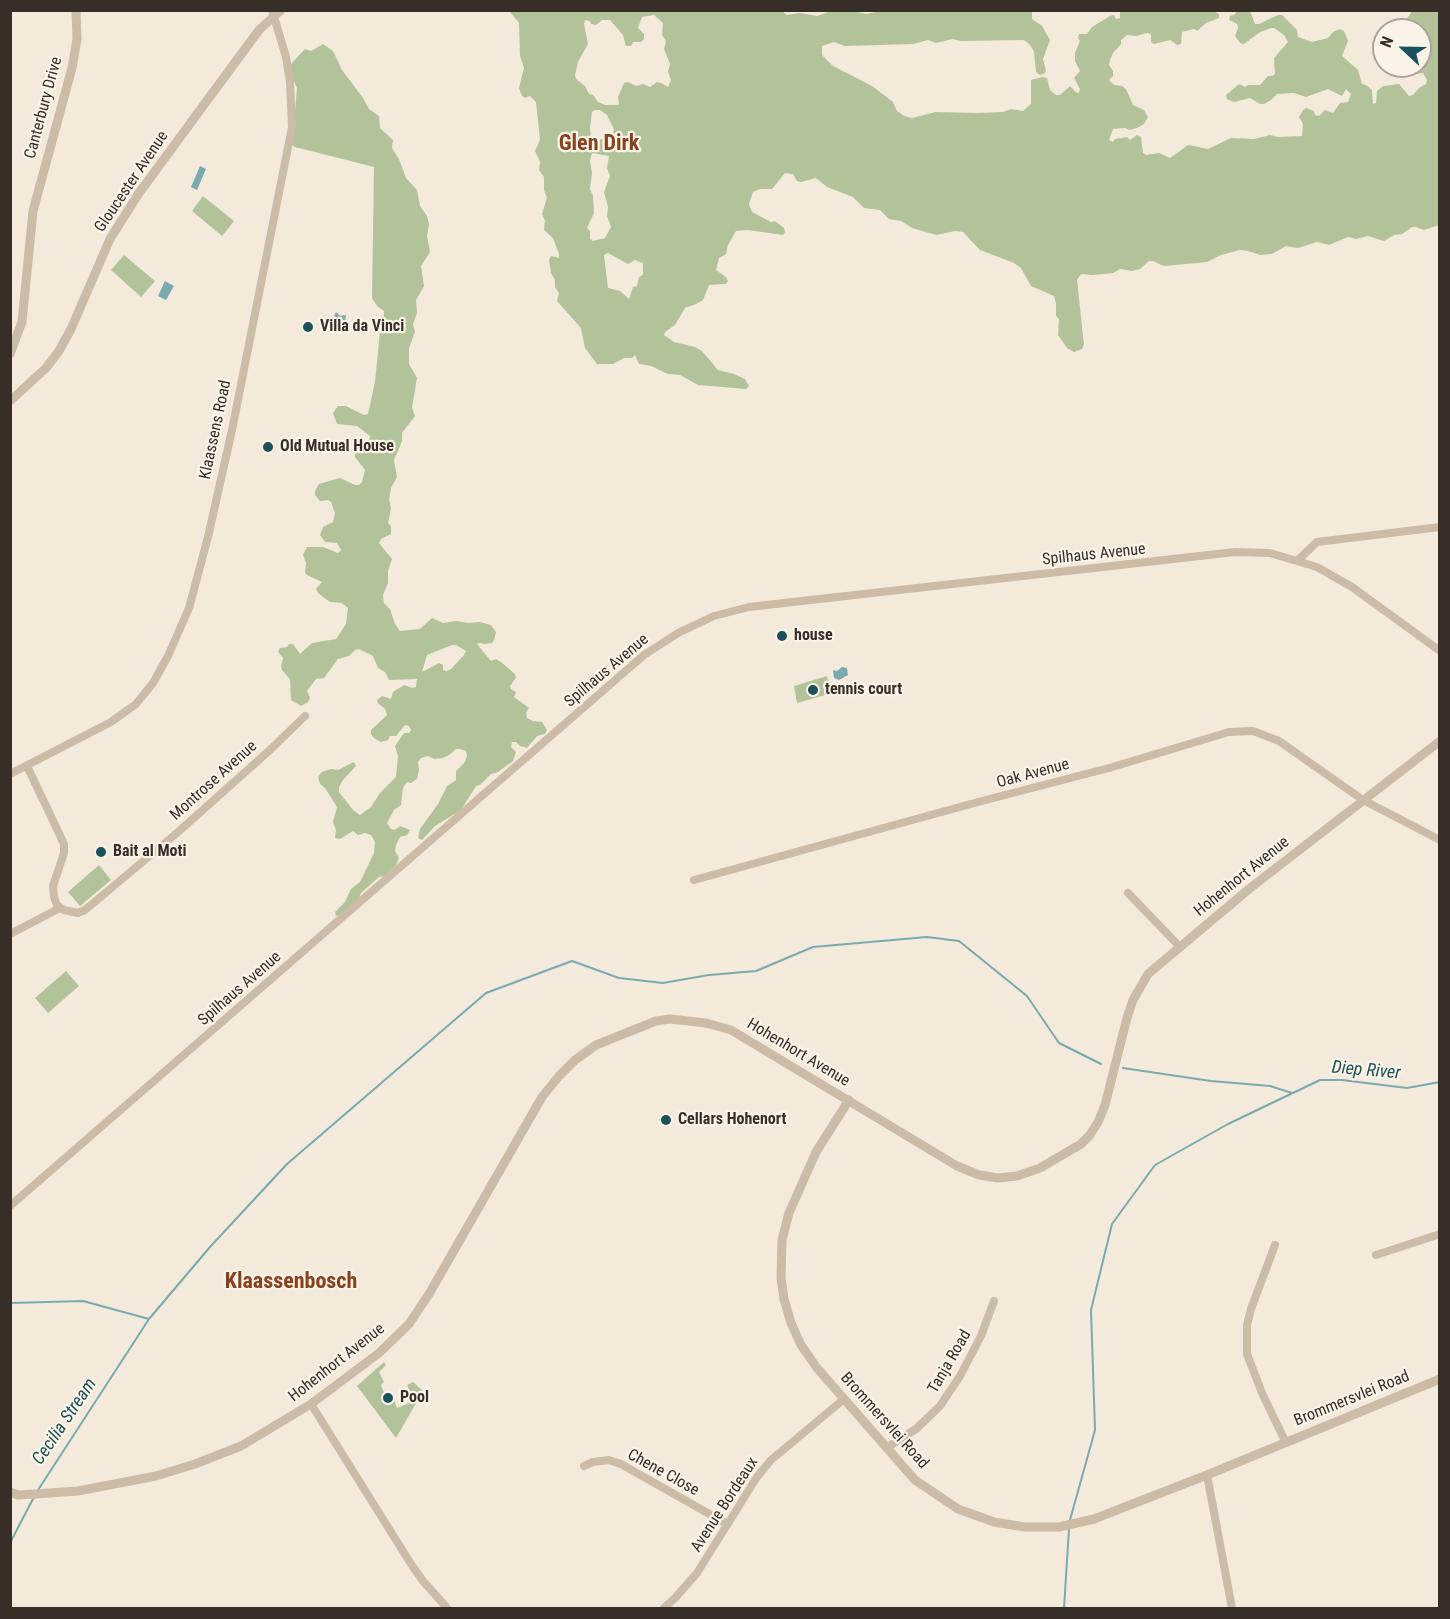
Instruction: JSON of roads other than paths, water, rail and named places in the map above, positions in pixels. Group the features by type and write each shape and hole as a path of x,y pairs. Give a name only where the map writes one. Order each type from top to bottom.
{"street":[{"name":"Canterbury Drive","path":"10,354 22,322 33,210 72,68 77,39 76,10"},
{"name":"Gloucester Avenue","path":"10,401 46,368 59,351 71,329 110,239 139,193 253,38 276,13"},
{"name":"Klaassens Road","path":"10,774 111,722 145,696 174,643 189,608 230,441 292,127 290,82 276,13"},
{"path":"1297,561 1317,542 1440,527"},
{"name":"Spilhaus Avenue","path":"10,1206 644,655 678,633 714,616 749,607 1235,552 1270,553 1317,567 1352,587 1438,652"},
{"name":"Montrose Avenue","path":"60,908 72,913 85,910 177,833 305,716"},
{"name":"Oak Avenue","path":"694,880 1109,768 1229,732 1253,731 1279,741 1363,800 1440,840"},
{"name":"Hohenhort Avenue","path":"10,1492 18,1495 78,1491 132,1481 195,1464 242,1446 311,1404 379,1353 409,1324 429,1294 542,1097 558,1076 596,1045 656,1021 670,1019 706,1023 731,1030 957,1166 979,1175 998,1178 1017,1176 1040,1168 1081,1144 1098,1122 1105,1105 1121,1035 1133,1000 1148,974 1250,889 1440,741"},
{"path":"10,934 60,908 55,901 53,890 64,853 63,839 27,766"},
{"path":"1128,892 1180,947"},
{"name":"Brommersvlei Road","path":"849,1100 816,1152 789,1213 782,1240 784,1299 801,1345 817,1368 915,1480 958,1509 994,1522 1025,1527 1059,1527 1094,1519 1440,1379"},
{"path":"1376,1255 1440,1234"},
{"path":"1275,1245 1251,1309 1247,1325 1247,1354 1262,1393 1286,1443"},
{"name":"Tanja Road","path":"886,1448 916,1430 940,1406 960,1376 981,1336 994,1301"},
{"name":"Avenue Bordeaux","path":"664,1608 698,1573 757,1477 771,1460 844,1399"},
{"path":"311,1404 405,1555 423,1581 447,1608"},
{"name":"Chene Close","path":"584,1466 609,1460 621,1464 727,1524"},
{"path":"1207,1475 1232,1608"}],"water":[{"path":"200,166 206,169 197,190 191,187"},
{"path":"165,281 174,286 166,300 158,296"},
{"path":"336,312 340,316 346,315 341,333 337,329 331,330"},
{"path":"842,667 847,668 848,675 839,680 834,678 833,670 837,671"}],"waterway":[{"path":"10,1303 83,1301 149,1319 210,1247 287,1164 486,993 572,961 619,978 663,983 709,975 756,971 813,947 927,937 959,941 1027,996 1059,1043 1101,1064"},
{"path":"1123,1068 1211,1081 1270,1086 1292,1093"},
{"name":"Diep River","path":"1070,1520 1095,1430 1091,1310 1112,1224 1155,1165 1228,1124 1320,1080 1342,1080 1407,1088 1440,1082"},
{"name":"Cecilia Stream","path":"38,1490 149,1319"},
{"name":"Cecilia Stream","path":"10,1543 34,1497"},
{"path":"1064,1608 1069,1529"}],"place":[{"name":"Villa da Vinci","path":"308,327"},
{"name":"Old Mutual House","path":"268,447"},
{"name":"house","path":"782,636"},
{"name":"tennis court","path":"813,690"},
{"name":"Bait al Moti","path":"101,852"},
{"name":"Cellars Hohenort","path":"666,1120"},
{"name":"Pool","path":"388,1398"}],"district":[{"name":"Glen Dirk","path":"599,144"},
{"name":"Klaassenbosch","path":"291,1282"}]}
